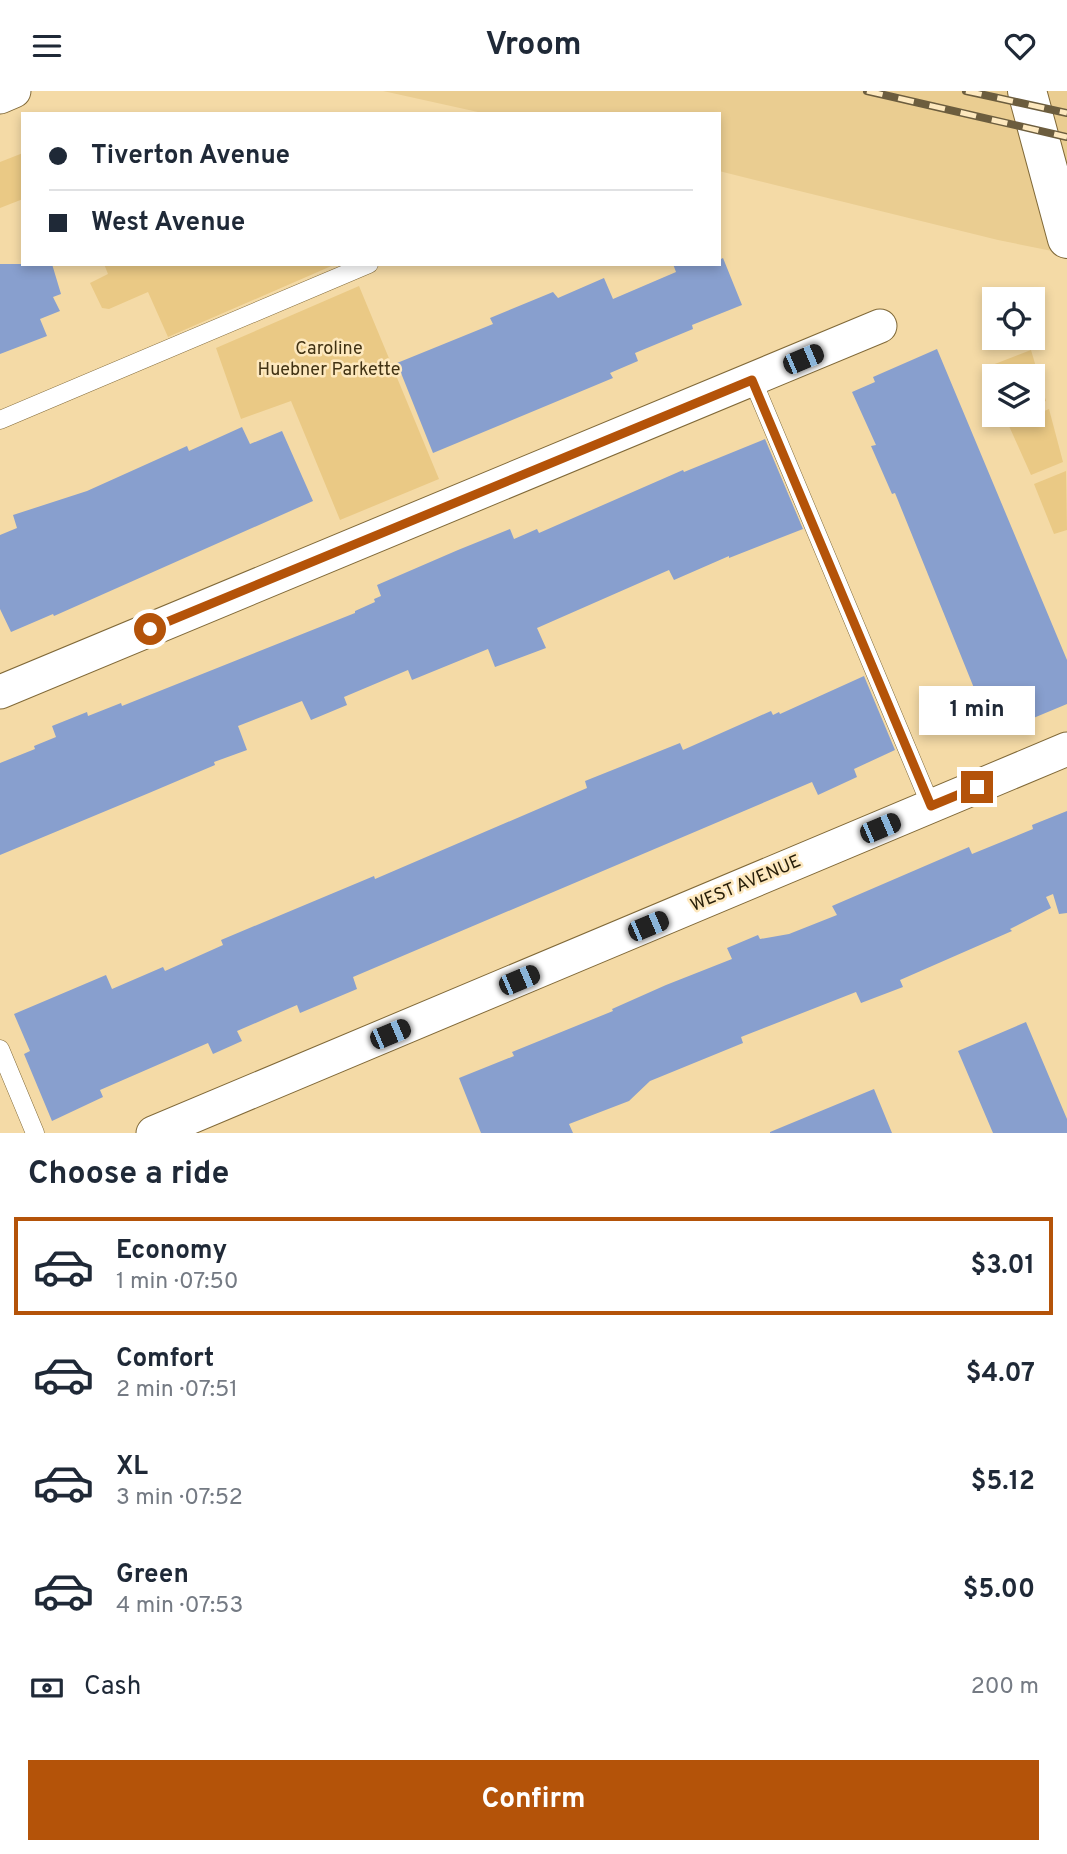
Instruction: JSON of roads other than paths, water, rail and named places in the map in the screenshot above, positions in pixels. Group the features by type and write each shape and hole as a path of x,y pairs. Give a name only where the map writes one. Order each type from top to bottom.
{"street":[{"path":"0,97 14,91"},
{"path":"1027,91 1067,239"},
{"path":"0,692 880,326"},
{"name":"WEST AVENUE","path":"153,1133 1067,750"}],"lane":[{"path":"0,421 364,266"},
{"path":"752,380 931,806"},
{"path":"0,1049 35,1133"}],"railway":[{"path":"867,91 1067,137"},
{"path":"966,91 1067,113"}],"park label":[{"name":"Caroline Huebner Parkette","path":"329,360"}]}
